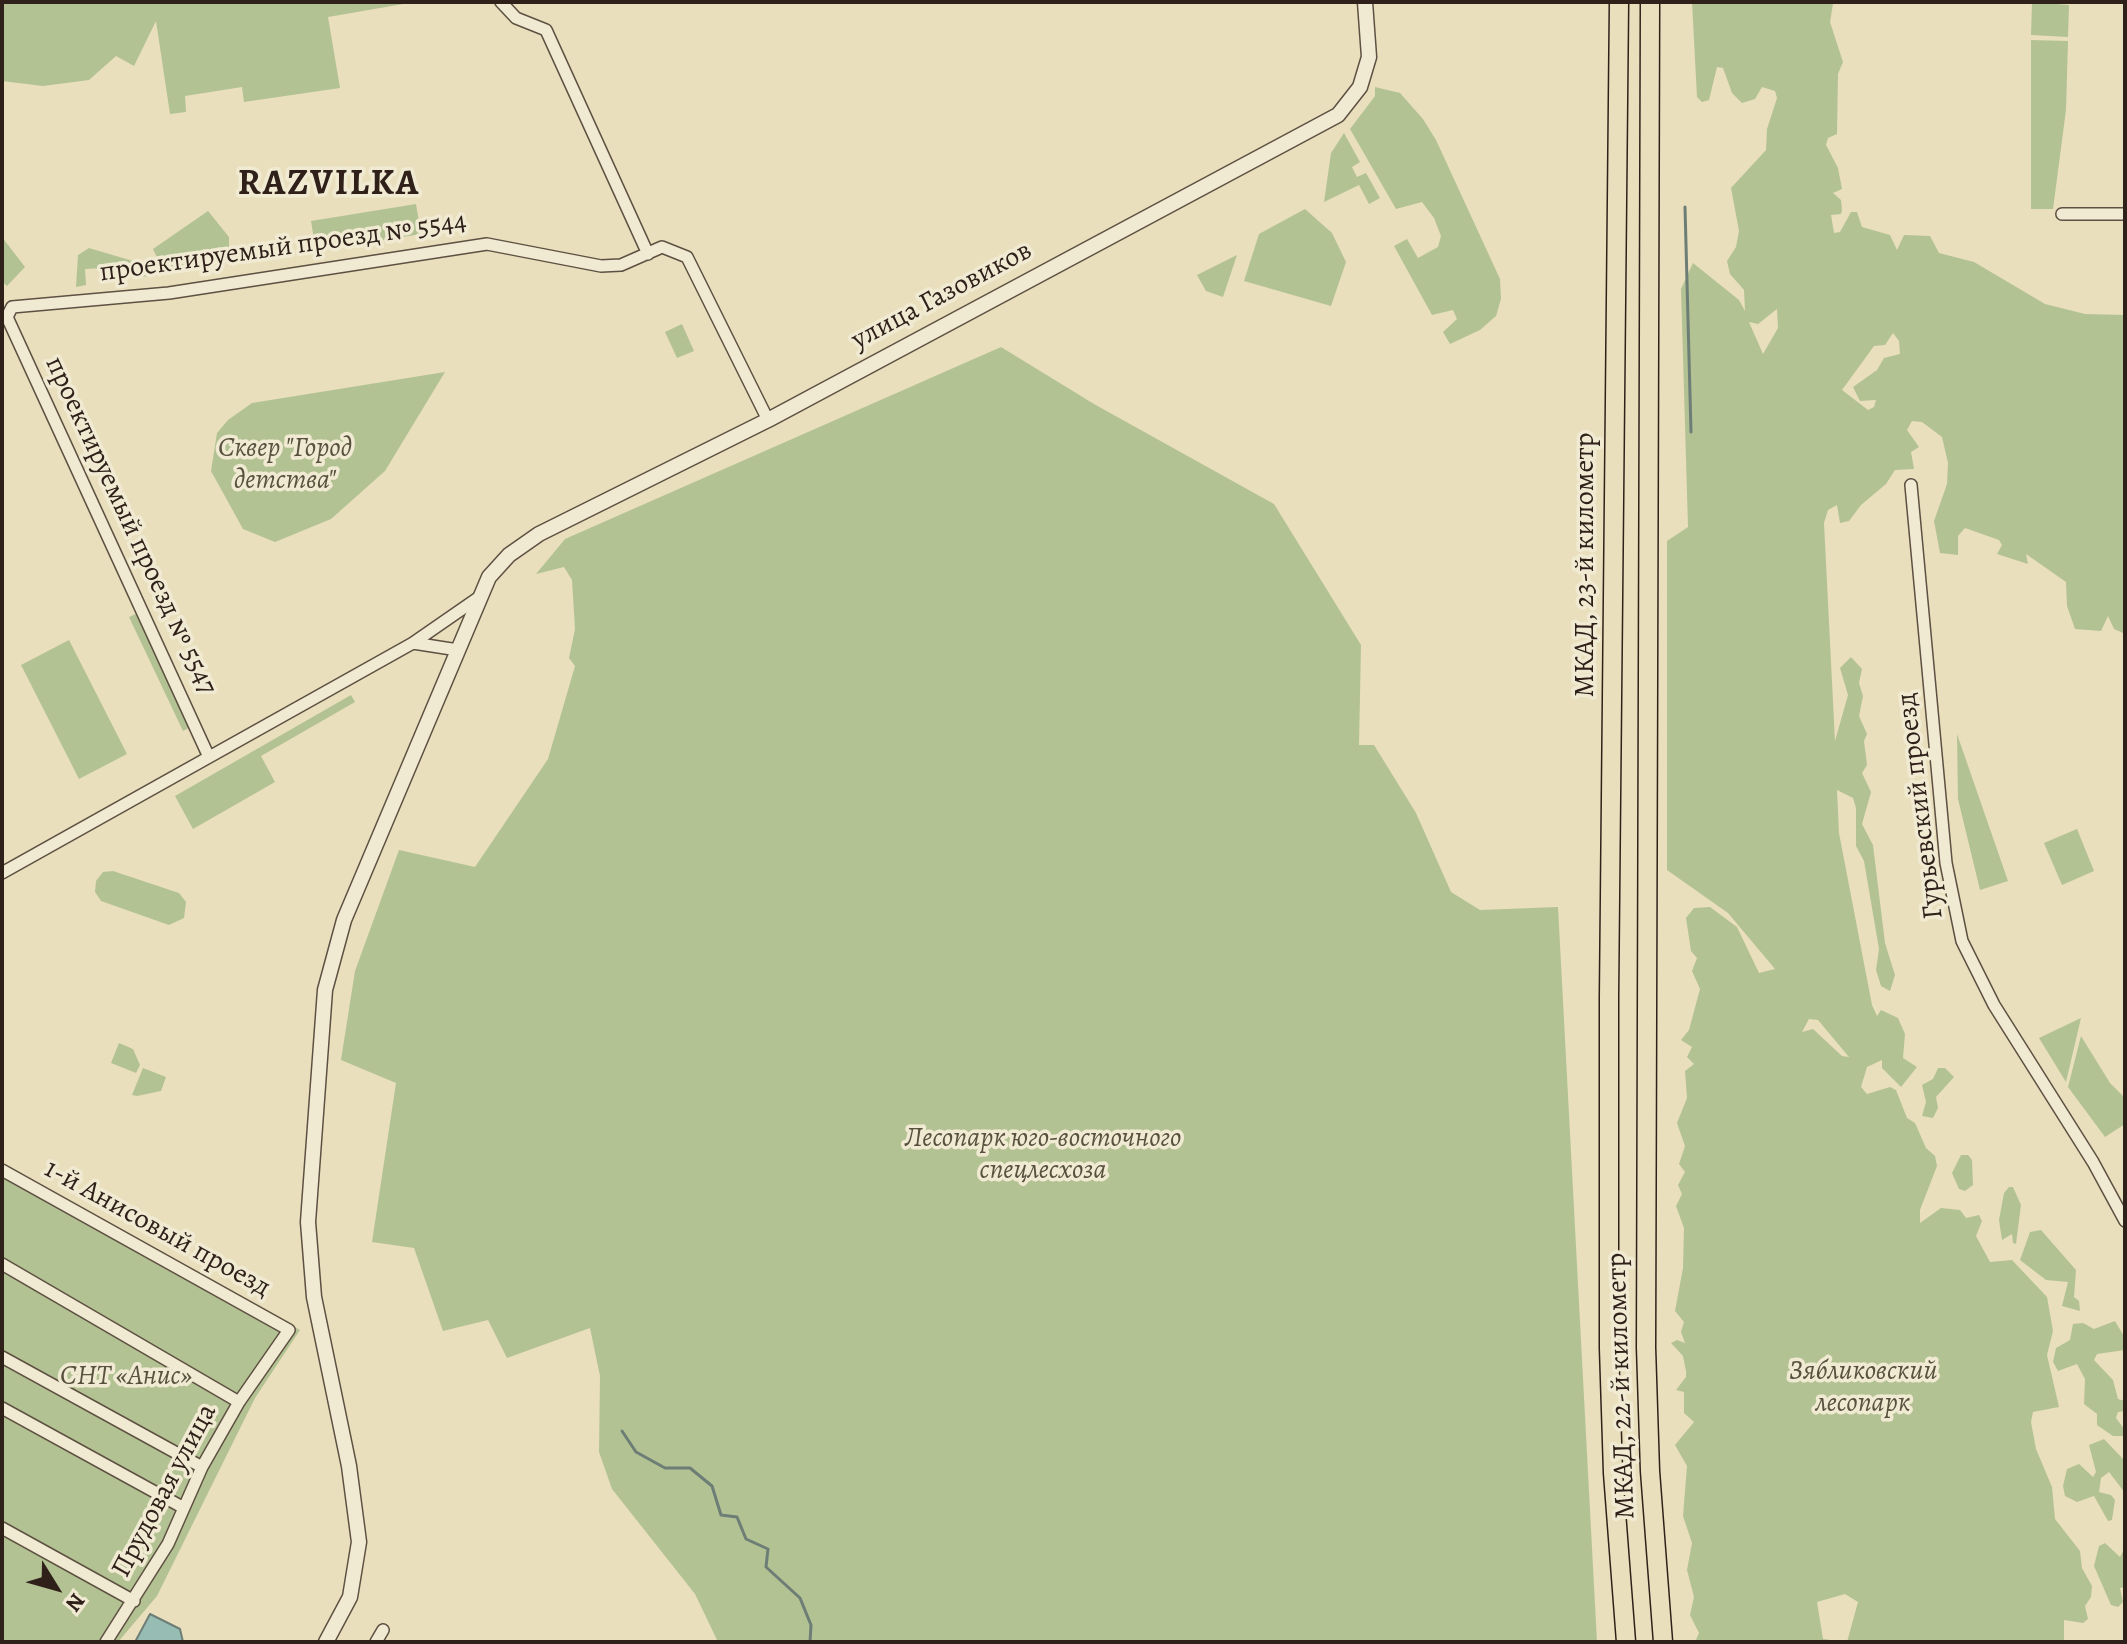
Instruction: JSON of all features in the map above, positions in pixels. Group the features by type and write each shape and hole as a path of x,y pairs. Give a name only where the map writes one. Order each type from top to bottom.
{"highway":[{"name":"МКАД, 22-й километр","path":"1650,2 1651,455 1646,1129 1650,1471 1663,1642"},
{"name":"МКАД, 23-й километр","path":"1609,1129 1619,3"},
{"name":"МКАД, 22-й километр","path":"1609,1129 1613,1457 1626,1642"}],"street":[{"path":"501,2 516,18 546,30 648,254"},
{"name":"улица Газовиков","path":"326,1642 350,1597 359,1542 349,1466 314,1297 308,1222 325,990 344,920 489,577 509,555 539,534 768,420 1338,115 1360,87 1369,57 1365,2"},
{"path":"2062,214 2125,214"},
{"name":"проектируемый проезд № 5544","path":"7,317 12,307 25,304 169,293 487,244 601,266 621,265 662,247 687,257 768,420"},
{"name":"проектируемый проезд № 5547","path":"7,317 208,755"},
{"name":"Гурьевский проезд","path":"1911,485 1946,863 1962,941 1994,1005 2093,1162 2125,1221"},
{"path":"2,873 413,643 478,598"},
{"path":"413,643 458,650"},
{"name":"1-й Анисовый проезд","path":"2,1170 289,1330"},
{"path":"2,1264 239,1402"},
{"name":"Прудовая улица","path":"106,1642 134,1601 239,1402 289,1330"},
{"path":"2,1357 202,1467"},
{"path":"2,1408 184,1508"},
{"path":"2,1528 134,1601"},
{"path":"376,1642 383,1630"}],"green space":[{"path":"2,2 415,2 328,17 340,88 244,102 242,87 185,96 186,112 170,114 156,21 134,66 116,56 89,80 43,86 2,81"},
{"name":"Зябликовский лесопарк","path":"1692,2 1833,4 1830,22 1843,62 1838,74 1837,134 1828,138 1826,145 1838,168 1842,189 1833,193 1841,200 1842,210 1841,214 1831,215 1834,233 1840,232 1851,212 1857,212 1862,227 1890,235 1897,250 1904,235 1930,236 1939,253 1974,262 2045,304 2085,314 2125,315 2123,633 2114,629 2108,616 2101,631 2075,629 2067,606 2066,582 2026,554 2028,564 1997,554 2002,545 1999,540 1965,528 1958,536 1958,555 1940,553 1934,521 1947,484 1948,463 1942,437 1922,422 1912,421 1907,430 1919,447 1911,452 1914,469 1895,470 1886,484 1861,505 1849,521 1840,523 1837,505 1828,510 1824,523 1835,741 1848,695 1840,668 1851,657 1862,669 1859,683 1863,696 1859,716 1867,734 1864,741 1867,765 1862,773 1871,792 1862,824 1873,845 1885,943 1895,975 1890,991 1881,986 1876,970 1879,949 1864,861 1856,846 1856,808 1853,798 1837,790 1839,833 1872,1005 1877,1016 1881,1010 1898,1018 1905,1034 1903,1058 1917,1067 1901,1087 1882,1068 1882,1060 1867,1067 1861,1087 1867,1094 1890,1087 1896,1090 1907,1118 1915,1123 1926,1148 1935,1156 1937,1166 1920,1210 1920,1223 1941,1208 1960,1210 1966,1218 1979,1215 1982,1221 1976,1236 1990,1262 2012,1260 2047,1297 2053,1331 2047,1355 2059,1407 2033,1412 2031,1422 2036,1449 2052,1487 2055,1519 2080,1551 2082,1568 2092,1586 2091,1597 2085,1606 2088,1619 2083,1623 2064,1620 2064,1642 1847,1642 1695,1642 1699,1633 1690,1615 1694,1597 1687,1570 1692,1543 1683,1516 1687,1466 1675,1445 1694,1422 1684,1413 1684,1392 1676,1390 1686,1377 1686,1371 1683,1356 1671,1343 1677,1340 1685,1343 1681,1332 1684,1322 1675,1311 1683,1268 1684,1228 1676,1206 1682,1194 1678,1185 1685,1172 1679,1164 1685,1146 1677,1123 1687,1098 1685,1071 1694,1064 1687,1057 1692,1047 1681,1040 1689,1030 1700,989 1692,971 1697,958 1691,951 1686,918 1694,908 1710,907 1737,927 1759,973 1775,969 1728,913 1667,870 1667,541 1688,527 1681,289 1693,263 1739,300 1745,311 1744,290 1730,274 1727,261 1736,247 1739,231 1731,188 1766,150 1767,129 1777,98 1775,91 1762,87 1755,99 1742,103 1732,93 1723,68 1717,67 1709,100 1702,102 1697,97","holes":["1777,309 1778,328 1763,354 1749,322 1758,324","1893,333 1899,341 1900,354 1884,358 1877,370 1853,387 1860,401 1876,400 1874,407 1868,410 1842,390 1874,346 1885,345","1809,1019 1818,1020 1849,1057 1842,1056 1813,1029 1802,1032","1845,1594 1858,1602 1847,1642 1823,1639 1817,1602"]},
{"path":"2032,2 2069,5 2068,37 2031,35"},
{"path":"2031,40 2068,41 2066,110 2053,209 2031,209"},
{"path":"1375,87 1400,93 1423,119 1436,140 1500,279 1501,299 1496,316 1480,330 1450,344 1443,332 1457,319 1453,310 1432,315 1394,246 1407,239 1418,258 1438,247 1441,236 1434,218 1422,202 1396,209 1350,129 1375,96"},
{"path":"1344,133 1360,162 1352,167 1357,177 1366,173 1380,198 1369,204 1359,185 1324,202 1331,153"},
{"path":"416,204 421,234 316,251 311,221"},
{"path":"1305,209 1332,233 1346,262 1331,306 1244,281 1259,234"},
{"path":"208,211 229,237 229,261 164,272 153,249"},
{"path":"2,237 25,267 7,286 2,281"},
{"path":"89,248 143,264 154,263 158,275 140,277 139,266 85,269 86,285 76,287 78,255"},
{"path":"1237,255 1223,297 1206,291 1197,275"},
{"path":"682,324 694,351 677,358 665,332"},
{"name":"Лесопарк юго-восточного спецлесхоза","path":"1001,347 1094,404 1274,504 1361,645 1359,745 1374,745 1416,813 1451,892 1480,910 1558,907 1597,1642 718,1642 695,1594 612,1489 599,1452 600,1376 590,1328 507,1358 488,1320 443,1331 414,1248 372,1242 396,1083 341,1060 355,971 399,850 475,867 548,759 575,666 569,658 575,629 572,580 564,567 536,574 565,539"},
{"name":"Сквер \"Город детства\"","path":"445,372 385,471 331,519 275,542 243,529 211,471 217,433 228,420 252,403"},
{"path":"140,612 194,725 183,731 129,617"},
{"path":"69,640 127,754 79,779 21,665"},
{"path":"351,695 355,702 261,756 275,782 193,829 175,796"},
{"path":"1957,734 2008,881 1980,890 1958,799"},
{"path":"2077,829 2094,871 2062,885 2044,843"},
{"path":"113,871 179,893 186,902 184,918 169,925 101,901 95,892 96,881 103,872"},
{"path":"2081,1018 2066,1082 2039,1038"},
{"path":"2081,1036 2110,1083 2125,1098 2125,1124 2105,1137 2068,1087"},
{"path":"119,1043 133,1049 140,1065 136,1073 111,1063"},
{"path":"143,1068 166,1077 161,1091 132,1095"},
{"path":"1938,1068 1945,1068 1954,1077 1936,1097 1938,1108 1933,1118 1922,1116 1926,1102 1922,1085 1933,1079"},
{"path":"1961,1155 1968,1155 1972,1160 1973,1185 1965,1191 1959,1189 1952,1173"},
{"name":"СНТ «Анис»","path":"2,1166 300,1330 255,1398 157,1596 118,1642 2,1642"},
{"path":"2013,1187 2021,1205 2016,1244 2013,1243 2012,1234 2002,1240 1999,1220 2004,1193"},
{"path":"2041,1230 2076,1270 2074,1297 2079,1301 2080,1311 2062,1306 2068,1282 2046,1280 2020,1260 2030,1232"},
{"path":"2115,1321 2125,1338 2125,1350 2097,1354 2094,1360 2113,1380 2118,1399 2125,1401 2125,1411 2118,1412 2116,1418 2125,1430 2125,1436 2113,1436 2097,1425 2097,1414 2084,1404 2085,1379 2077,1364 2058,1371 2053,1362 2056,1348 2070,1340 2073,1324 2083,1323 2094,1329"},
{"path":"2104,1439 2125,1461 2125,1493 2109,1472 2101,1478 2099,1492 2111,1495 2115,1500 2112,1520 2108,1521 2094,1496 2077,1502 2065,1496 2063,1486 2067,1469 2079,1464 2093,1477 2096,1472 2089,1445"},
{"path":"2105,1543 2120,1557 2125,1547 2125,1587 2120,1588 2123,1602 2118,1607 2111,1605 2094,1566 2099,1546"}],"water":[{"path":"150,1614 180,1629 183,1642 135,1642"}],"waterway":[{"path":"1685,207 1691,432"},
{"path":"622,1431 636,1452 665,1468 690,1468 712,1486 721,1515 737,1517 746,1539 768,1549 766,1567 800,1598 811,1625 810,1642"}],"district":[{"name":"RAZVILKA","path":"329,185"}]}
